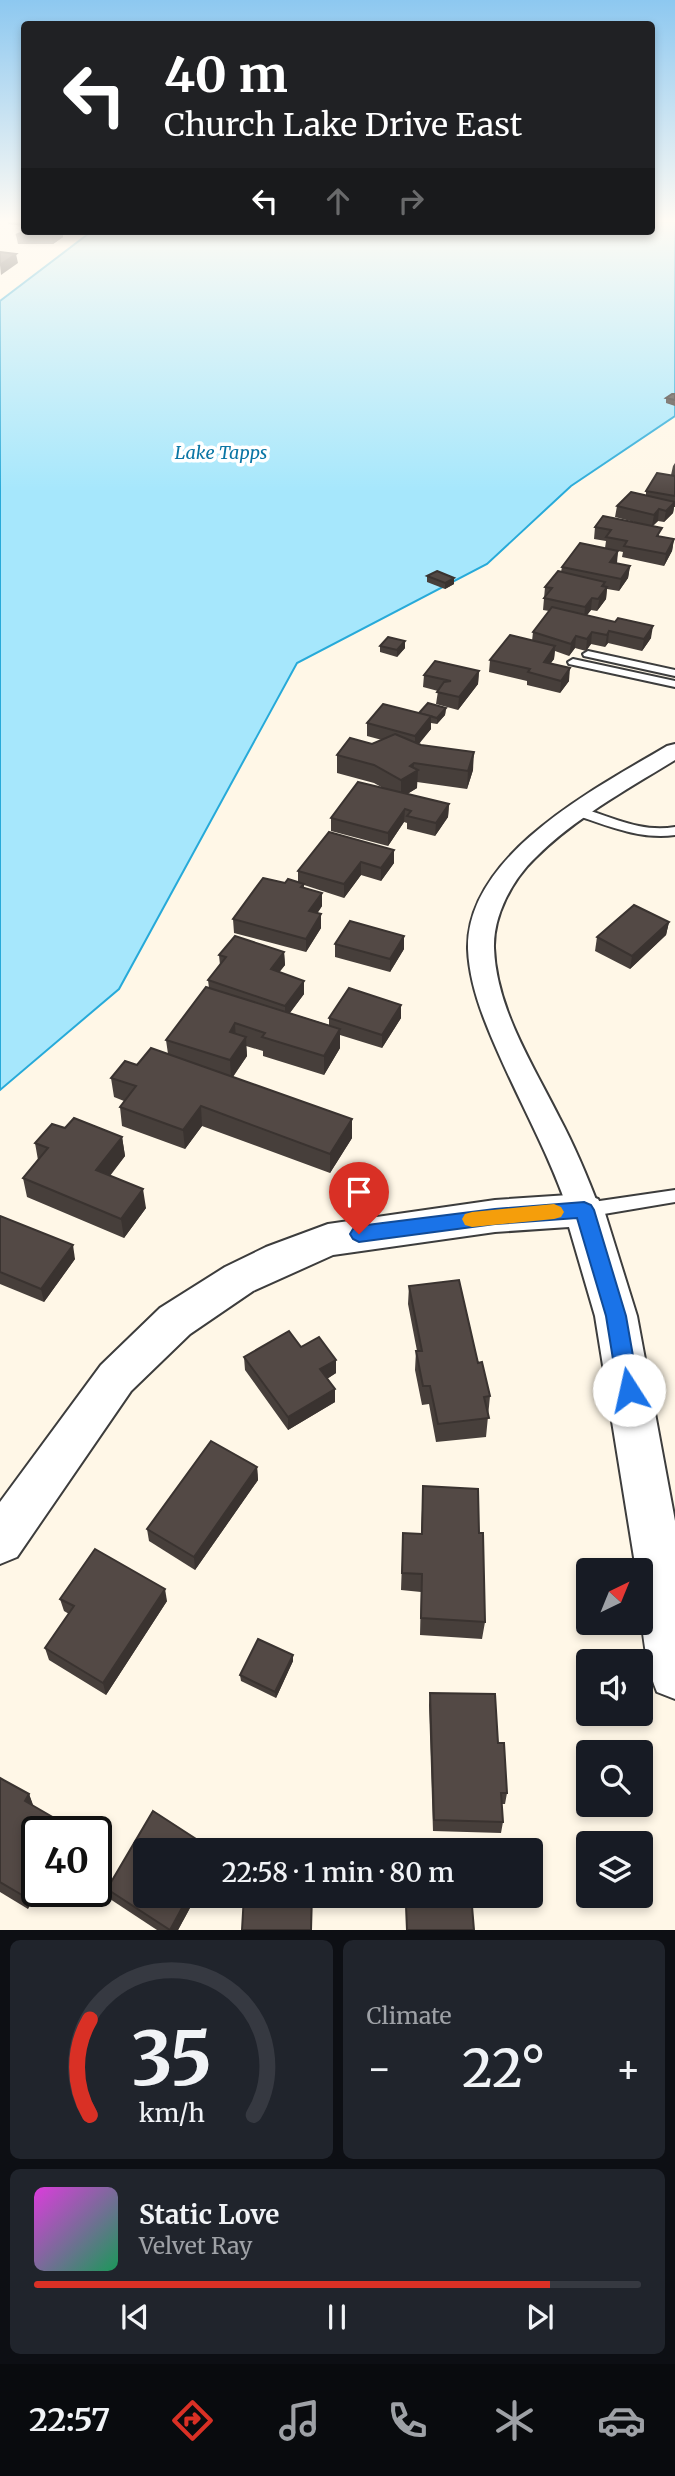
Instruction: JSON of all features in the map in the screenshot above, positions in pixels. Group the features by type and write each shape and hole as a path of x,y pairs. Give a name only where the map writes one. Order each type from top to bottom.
{"street":[{"path":"675,751 577,811 524,854 491,906 481,947 497,1015 556,1138 584,1210 616,1316 665,1540 675,1674"},
{"path":"0,1541 116,1378 175,1321 239,1279 321,1243 359,1234 495,1216 584,1210"}],"lane":[{"path":"588,654 675,673"},
{"path":"573,662 675,684"},
{"path":"577,811 643,833 663,834 675,831"},
{"path":"584,1210 675,1196"}],"water":[{"name":"Lake Tapps","path":"0,312 675,312 675,416 571,486 487,564 297,663 119,989 0,1090"}],"building":[{"path":"675,394 675,400 666,398"},
{"path":"657,473 675,476 675,496 646,491"},
{"path":"631,492 675,502 666,511 659,509 654,515 617,506"},
{"path":"603,516 662,528 657,536 674,539 666,554 624,546 627,541 606,537 611,530 595,527"},
{"path":"580,543 618,551 610,562 630,566 621,579 562,567"},
{"path":"437,571 454,578 445,583 427,576"},
{"path":"558,571 605,582 602,586 607,587 598,599 592,598 585,607 544,598 552,588 545,587"},
{"path":"552,607 615,622 618,618 653,626 644,639 609,631 607,635 592,632 587,639 576,636 571,644 533,632"},
{"path":"510,635 555,646 544,662 570,668 561,681 528,672 530,669 490,660"},
{"path":"388,637 405,641 397,650 380,646"},
{"path":"435,661 479,671 459,697 437,692 444,682 451,681 424,675"},
{"path":"428,703 446,708 437,718 419,713"},
{"path":"383,704 431,716 415,736 367,723"},
{"path":"395,734 421,745 474,752 468,771 414,763 410,766 418,770 401,780 374,765 337,755 350,738 372,744"},
{"path":"358,782 449,804 436,823 407,816 411,811 405,809 388,833 331,818"},
{"path":"329,832 394,850 381,868 361,862 344,884 298,871"},
{"path":"263,878 285,883 288,879 304,884 301,887 322,893 309,911 321,914 306,939 233,919"},
{"path":"634,905 669,922 632,956 597,937"},
{"path":"350,921 404,936 390,959 335,944"},
{"path":"235,936 284,952 271,969 304,981 285,1006 208,980 226,957 219,955"},
{"path":"206,987 340,1029 324,1056 262,1037 265,1033 235,1023 230,1032 246,1037 230,1060 166,1040"},
{"path":"349,988 401,1005 382,1035 329,1018"},
{"path":"151,1048 352,1119 330,1154 201,1106 183,1130 120,1107 136,1086 111,1078 125,1061 137,1065"},
{"path":"74,1118 122,1137 96,1170 143,1189 121,1219 23,1178 48,1148 35,1143 52,1124 65,1128"},
{"path":"0,1216 73,1245 41,1289 0,1272"},
{"path":"459,1280 478,1363 482,1362 490,1396 484,1397 489,1418 438,1424 430,1386 423,1386 416,1351 422,1351 409,1286"},
{"path":"289,1331 301,1347 319,1337 336,1360 320,1369 335,1389 288,1417 244,1357"},
{"path":"211,1441 257,1467 194,1557 147,1529"},
{"path":"423,1486 478,1489 479,1533 483,1533 485,1622 421,1618 422,1574 402,1573 403,1533 422,1534"},
{"path":"95,1549 165,1589 103,1683 45,1648 74,1606 60,1599"},
{"path":"258,1639 293,1655 275,1692 240,1675"},
{"path":"430,1693 495,1694 498,1743 504,1743 507,1793 501,1793 503,1822 434,1820"},
{"path":"0,1778 29,1794 25,1801 51,1816 21,1816 21,1894 0,1882"},
{"path":"153,1811 195,1838 137,1838"},
{"path":"133,1845 133,1906 112,1892 112,1881"},
{"path":"136,1908 182,1908 170,1930"},
{"path":"243,1908 312,1908 311,1930 242,1930"},
{"path":"406,1908 472,1908 474,1930 407,1930"}],"slow traffic":[{"path":"472,1219 554,1212"}],"route":[{"path":"359,1234 495,1216 584,1210 616,1316 629,1390"}]}
